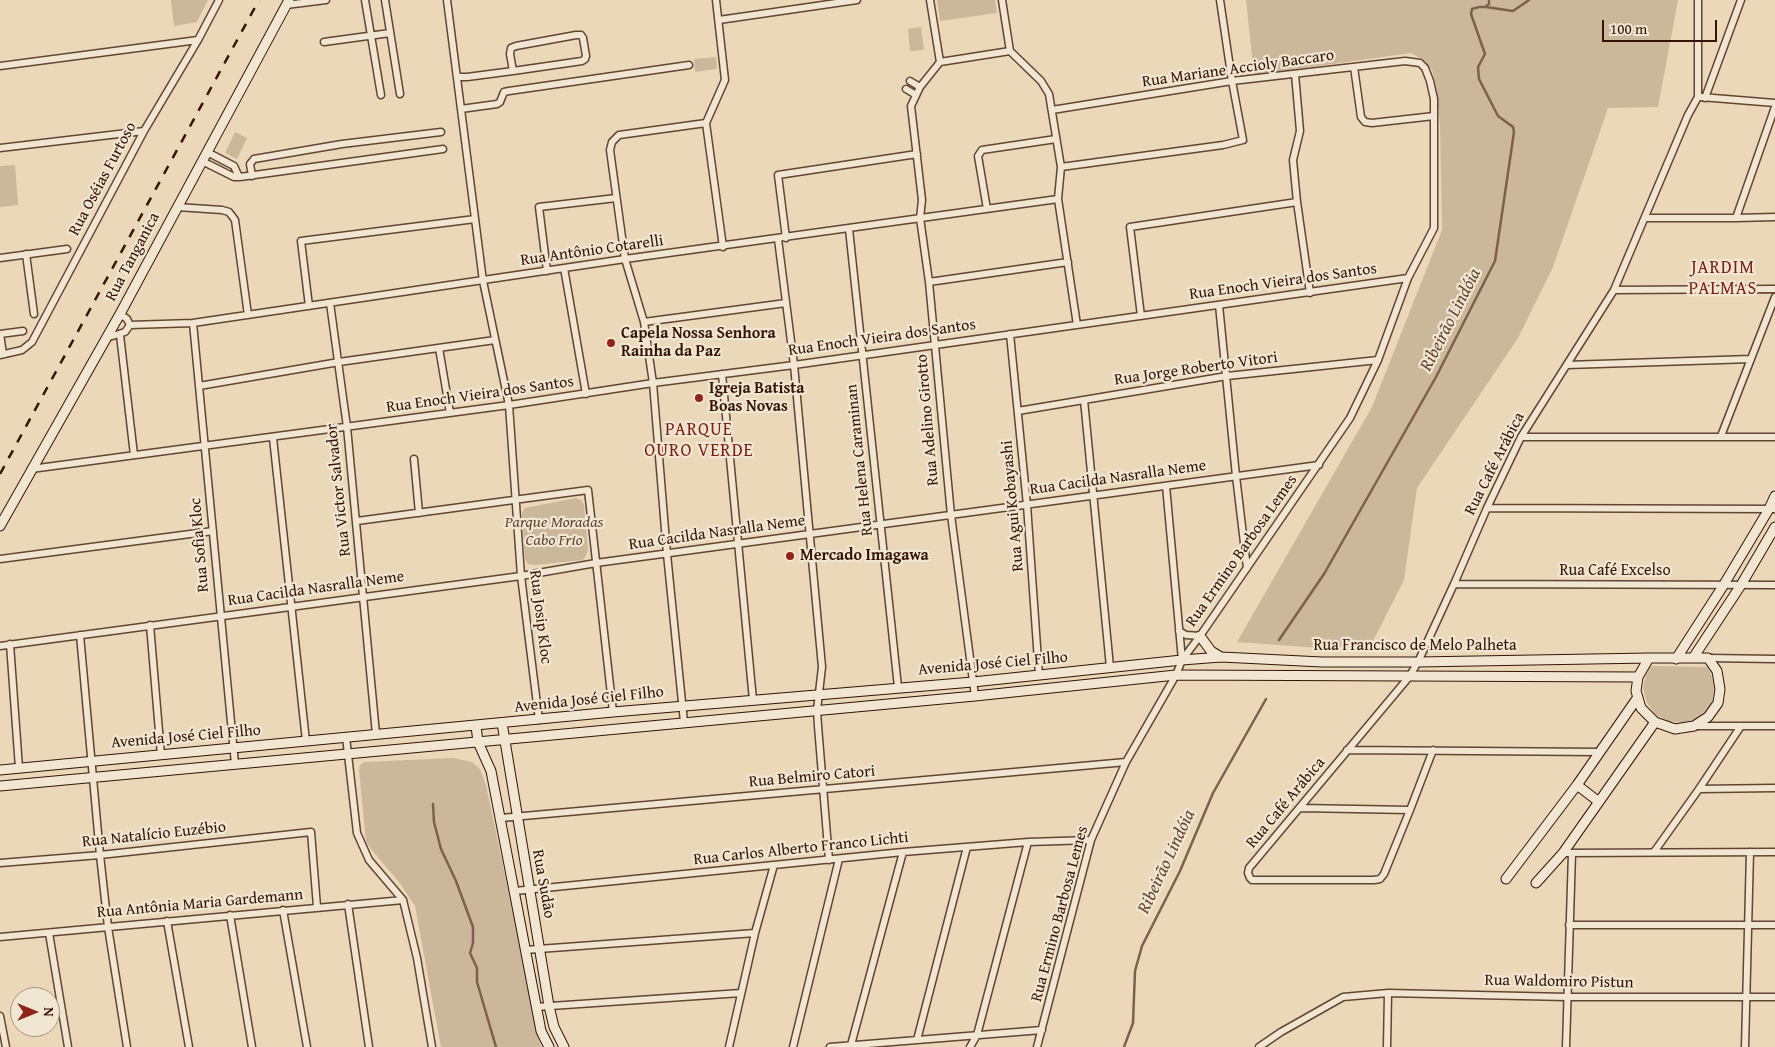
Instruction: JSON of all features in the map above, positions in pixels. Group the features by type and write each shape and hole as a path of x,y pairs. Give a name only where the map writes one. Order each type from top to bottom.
{"street":[{"name":"Rua Oséias Furtoso","path":"1,354 22,350 32,342 144,131 198,40 219,0"},
{"path":"288,3 326,0"},
{"path":"365,0 381,95"},
{"path":"384,0 400,94"},
{"name":"Rua Josip Kloc","path":"448,0 483,281 509,405 514,501 521,576 539,720"},
{"path":"716,0 725,80 706,122 723,247"},
{"path":"719,20 857,0"},
{"path":"930,0 940,62 1010,51"},
{"path":"1002,0 1010,51 1045,86 1049,94 1060,167 1058,200 1077,325"},
{"path":"1060,167 1223,145 1243,140 1220,0"},
{"name":"Rua Café Arábica","path":"1410,810 1380,879 1252,880 1248,876 1249,868 1409,676 1418,662 1521,437 1614,290 1688,115 1702,97 1698,0"},
{"path":"1741,0 1702,97 1775,103"},
{"name":"Rua Tanganica","path":"0,526 120,314 288,3"},
{"path":"324,42 390,33"},
{"path":"457,77 513,71 582,62 586,56 583,38 581,35 576,35 511,48 510,54 513,71"},
{"path":"0,66 198,40"},
{"name":"Rua Mariane Accioly Baccaro","path":"1052,110 1232,81 1354,67 1414,61 1420,63 1425,68"},
{"name":"Rua Adelino Girotto","path":"940,62 920,87 911,106 922,200 920,218 929,282 951,515 975,696"},
{"path":"461,109 497,104 500,102 504,92 509,91 689,65"},
{"path":"1354,67 1361,117 1366,122 1372,123 1434,116"},
{"name":"Rua Ermino Barbosa Lemes","path":"1037,1047 1091,840 1126,762 1176,675 1182,660 1350,418 1378,360 1408,278 1434,228 1434,116 1432,86 1425,68"},
{"path":"1294,74 1300,131 1293,160 1310,293"},
{"path":"910,81 920,87"},
{"path":"906,89 916,95"},
{"path":"1736,218 1775,107"},
{"path":"684,722 667,554 653,383 644,322 625,259 610,150 612,142 619,135 706,122"},
{"path":"0,148 144,131"},
{"path":"252,176 250,164 254,159 342,144 440,132"},
{"path":"987,209 978,156 982,150 1056,139"},
{"path":"202,161 225,173 239,177 443,149"},
{"path":"207,152 234,166 239,177"},
{"path":"786,238 778,175 917,154"},
{"path":"547,271 539,207 616,198"},
{"name":"Rua Antônio Cotarelli","path":"130,325 193,323 625,259 1058,200"},
{"path":"1141,316 1130,227 1297,202"},
{"path":"177,207 229,212 234,220 248,315"},
{"path":"1646,218 1775,217"},
{"path":"309,306 302,241 475,219"},
{"name":"Rua Helena Caraminan","path":"849,229 898,687"},
{"path":"778,239 794,365 822,667 817,710 829,860"},
{"path":"0,258 67,249"},
{"path":"26,254 34,314"},
{"path":"929,282 1068,262"},
{"path":"564,268 586,394"},
{"name":"Rua Enoch Vieira dos Santos","path":"31,469 273,438 1408,278"},
{"path":"1614,290 1775,289"},
{"path":"1721,436 1775,297"},
{"name":"Rua Victor Salvador","path":"330,303 347,427 376,734"},
{"path":"644,322 786,303"},
{"path":"1219,305 1247,568"},
{"path":"106,338 120,335 130,325 127,318 120,314"},
{"name":"Rua Sofia Kloc","path":"193,323 235,764"},
{"path":"1,354 0,334 23,331"},
{"name":"Rua Agui Kobayashi","path":"1010,334 1027,505 1039,675"},
{"path":"120,335 134,455"},
{"path":"199,386 339,362 496,340"},
{"path":"439,348 450,413"},
{"path":"1567,366 1751,359"},
{"name":"Rua Jorge Roberto Vitori","path":"1018,411 1227,376 1378,360"},
{"path":"722,374 753,700"},
{"path":"1084,400 1110,668"},
{"path":"1521,437 1775,437"},
{"path":"273,438 306,741"},
{"path":"414,459 419,513"},
{"name":"Rua Cacilda Nasralla Neme","path":"0,646 521,576 596,563 1318,465"},
{"path":"1166,486 1182,660"},
{"path":"356,521 588,490 613,712"},
{"path":"1676,659 1772,509 1775,496"},
{"path":"1487,508 1772,509"},
{"path":"1693,658 1741,585 1775,527"},
{"path":"0,559 213,531"},
{"name":"Rua Café Excelso","path":"1454,584 1775,585"},
{"path":"150,625 160,755"},
{"path":"1179,631 1186,635 1200,636 1211,651 1221,657"},
{"path":"80,635 108,927 127,1047"},
{"path":"10,644 19,768"},
{"name":"Rua Francisco de Melo Palheta","path":"1182,660 1221,657 1322,662 1418,662 1649,658"},
{"path":"1775,659 1649,658 1638,676 1636,691 1641,708 1655,722 1675,729 1694,726 1775,726"},
{"path":"1694,726 1708,717 1718,703 1720,689 1717,671 1708,658"},
{"name":"Avenida José Ciel Filho","path":"0,770 613,712 973,682 1182,660"},
{"name":"Avenida José Ciel Filho","path":"0,786 975,696 1176,675"},
{"name":"Rua Francisco de Melo Palheta","path":"1176,675 1638,676"},
{"path":"1506,879 1577,785 1638,697"},
{"path":"1536,883 1567,853 1599,802 1655,722"},
{"name":"Rua Sudão","path":"502,723 503,739 549,1006 554,1027 564,1047"},
{"name":"Rua Sudão","path":"476,726 478,742 491,771 541,1031 549,1047"},
{"path":"1654,852 1699,790 1741,726"},
{"path":"346,737 357,833 370,860 402,900 417,958 432,1047"},
{"path":"1346,750 1600,752"},
{"path":"1300,808 1410,810 1433,750"},
{"name":"Rua Belmiro Catori","path":"501,818 1126,762"},
{"path":"1577,785 1599,802"},
{"path":"1699,790 1775,788"},
{"name":"Rua Natalício Euzébio","path":"0,863 100,855 311,832 317,907"},
{"name":"Rua Carlos Alberto Franco Lichti","path":"514,891 903,852 1028,842 1091,840"},
{"path":"970,1047 977,1035 1028,842"},
{"path":"917,1040 967,847"},
{"path":"851,1045 903,852"},
{"path":"1745,1047 1750,852"},
{"path":"1567,853 1775,852"},
{"path":"1566,1047 1569,925 1567,853"},
{"path":"794,1047 839,859"},
{"path":"729,1047 755,933 774,865"},
{"name":"Rua Antônia Maria Gardemann","path":"0,937 167,920 402,900"},
{"path":"348,904 369,1047"},
{"path":"282,910 307,1047"},
{"path":"230,915 252,1047"},
{"path":"167,920 189,1047"},
{"path":"1569,925 1775,925"},
{"path":"50,933 68,1047"},
{"path":"525,950 755,933"},
{"path":"536,1007 741,993"},
{"path":"1387,1047 1388,994"},
{"name":"Rua Waldomiro Pistun","path":"1259,1047 1281,1032 1343,997 1388,994 1567,997 1775,997"},
{"path":"0,1016 6,1047"},
{"path":"830,1047 1042,1030"}],"green space":[{"path":"171,0 208,0 197,22 174,26"},
{"path":"937,0 995,0 997,13 940,21"},
{"path":"1246,0 1678,0 1658,107 1608,108 1553,267 1518,338 1417,488 1404,580 1369,649 1320,648 1237,642 1372,407 1442,230 1440,124 1436,86 1432,70 1425,61 1411,53 1254,75"},
{"path":"921,27 924,50 910,51 908,29"},
{"path":"716,57 717,69 695,72 694,59"},
{"path":"235,132 247,138 237,159 225,153"},
{"path":"15,165 18,205 0,207 0,166"},
{"name":"Parque Moradas Cabo Frio","path":"576,498 584,504 588,551 586,556 583,560 535,565 528,564 525,559 522,513 525,508"},
{"path":"1651,666 1707,667 1712,676 1714,688 1713,700 1706,711 1696,719 1683,723 1668,721 1656,715 1647,703 1643,688 1646,675"},
{"path":"453,758 472,762 480,769 486,785 541,1047 441,1047 415,906 399,882 366,841 360,765 364,762"}],"waterway":[{"name":"Ribeirão Lindóia","path":"1279,640 1324,574 1436,377 1495,261 1514,132 1513,127 1498,116 1479,79 1478,67 1485,54 1471,14 1472,9 1485,7 1489,4 1489,0"},
{"path":"1486,7 1513,11 1529,0"},
{"name":"Ribeirão Lindóia","path":"1124,1047 1133,1023 1135,971 1142,946 1180,871 1213,793 1266,699"},
{"path":"433,804 434,822 441,849 456,881 473,927 473,943 470,953 477,968 477,982 496,1047"}],"railway":[{"path":"0,474 259,0"}],"place":[{"name":"Capela Nossa Senhora Rainha da Paz","path":"611,343"},
{"name":"Igreja Batista Boas Novas","path":"699,398"},
{"name":"Mercado Imagawa","path":"790,556"}],"district":[{"name":"JARDIM PALMAS","path":"1723,278"},
{"name":"PARQUE OURO VERDE","path":"699,440"}]}
